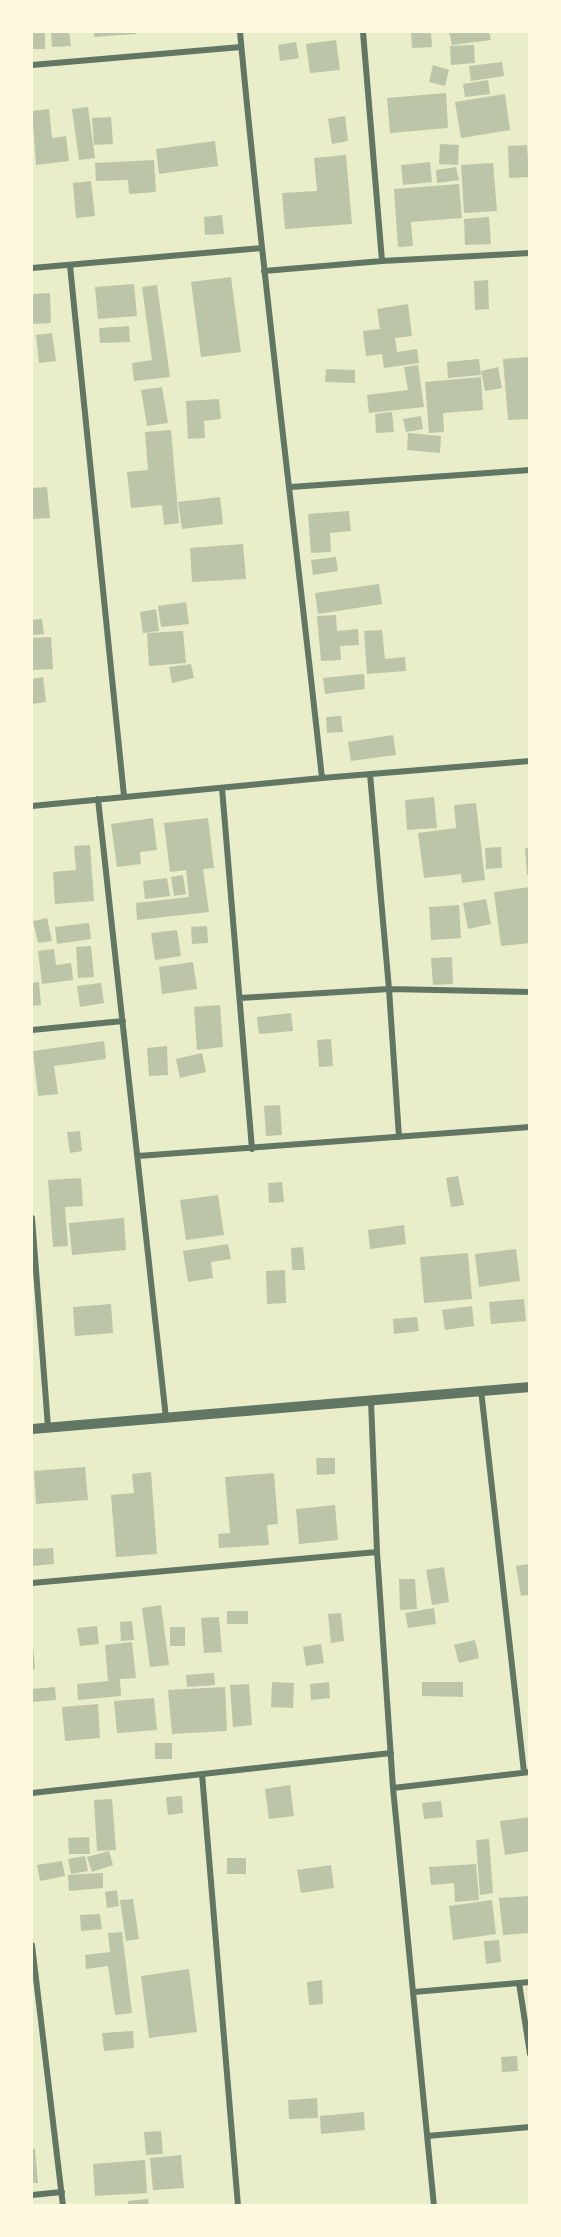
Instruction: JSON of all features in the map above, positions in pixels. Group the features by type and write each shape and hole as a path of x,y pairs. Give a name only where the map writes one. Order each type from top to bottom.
{"street":[{"path":"240,32 264,272 291,487 322,778"},
{"path":"363,32 381,261"},
{"path":"32,65 241,47"},
{"path":"32,268 262,248"},
{"path":"264,272 381,261 530,253"},
{"path":"70,266 124,796"},
{"path":"291,487 530,470"},
{"path":"32,806 530,761"},
{"path":"369,774 389,989 399,1137"},
{"path":"222,788 252,1149"},
{"path":"98,799 166,1418"},
{"path":"240,998 389,989 530,992"},
{"path":"32,1030 123,1021"},
{"path":"138,1156 530,1127"},
{"path":"32,1218 48,1427"},
{"path":"32,1429 530,1387"},
{"path":"393,1788 527,1772 481,1390"},
{"path":"371,1401 377,1552 393,1788 434,2205"},
{"path":"32,1583 377,1552"},
{"path":"32,1793 391,1754"},
{"path":"202,1774 238,2205"},
{"path":"32,1945 63,2205"},
{"path":"414,1992 530,1982"},
{"path":"519,1983 530,2054"},
{"path":"427,2136 530,2127"},
{"path":"32,2195 62,2192"}],"building":[{"path":"32,32 45,32 45,49 32,49"},
{"path":"51,32 69,32 71,46 52,47"},
{"path":"94,32 136,32 136,34 94,37"},
{"path":"411,32 431,32 432,47 412,48"},
{"path":"449,32 489,32 491,40 452,45"},
{"path":"336,40 340,70 310,73 306,44"},
{"path":"296,42 299,58 280,61 278,45"},
{"path":"474,45 475,63 451,65 450,46"},
{"path":"502,62 504,76 471,81 469,66"},
{"path":"433,65 449,70 445,86 429,82"},
{"path":"488,80 490,94 465,97 463,84"},
{"path":"446,93 448,128 390,133 387,98"},
{"path":"505,94 510,130 461,138 455,102"},
{"path":"88,107 95,158 79,160 72,109"},
{"path":"49,109 52,138 66,136 69,161 36,165 32,111"},
{"path":"345,116 348,141 332,144 328,119"},
{"path":"111,117 113,144 94,145 92,118"},
{"path":"215,141 218,166 159,174 156,149"},
{"path":"440,144 459,145 458,165 439,164"},
{"path":"527,145 529,177 509,178 508,146"},
{"path":"346,155 352,224 285,229 282,193 317,191 314,158"},
{"path":"154,160 156,192 129,194 128,180 96,181 95,163"},
{"path":"430,162 432,182 403,185 401,165"},
{"path":"493,163 497,211 464,213 461,165"},
{"path":"456,167 459,180 437,183 436,170"},
{"path":"91,181 95,216 76,218 73,183"},
{"path":"459,184 462,218 411,222 413,246 398,247 394,189"},
{"path":"222,215 224,234 205,235 204,217"},
{"path":"489,217 491,244 465,245 464,219"},
{"path":"231,277 241,352 201,357 191,282"},
{"path":"488,280 489,309 475,310 474,281"},
{"path":"134,284 137,316 98,319 95,287"},
{"path":"157,285 170,377 134,381 132,363 152,360 142,287"},
{"path":"50,293 51,323 33,324 32,294"},
{"path":"408,304 412,336 395,338 397,352 417,349 419,363 384,368 382,354 366,356 363,331 380,329 377,309"},
{"path":"129,326 130,342 100,343 99,328"},
{"path":"52,333 56,361 39,363 36,335"},
{"path":"530,357 530,419 508,420 503,359"},
{"path":"479,359 481,375 448,378 447,362"},
{"path":"418,365 424,407 369,413 367,395 408,390 404,367"},
{"path":"498,367 502,388 485,391 481,371"},
{"path":"326,369 355,370 355,383 325,382"},
{"path":"481,377 483,410 443,413 444,432 429,433 425,382"},
{"path":"162,387 168,423 147,426 141,390"},
{"path":"219,399 221,419 204,421 205,438 188,439 186,401"},
{"path":"392,412 394,432 376,433 375,414"},
{"path":"421,416 423,429 406,432 403,419"},
{"path":"171,430 179,523 164,525 162,505 131,508 127,472 148,470 145,432"},
{"path":"408,433 441,436 440,453 407,450"},
{"path":"47,487 50,518 32,519 32,488"},
{"path":"220,497 223,524 182,529 178,502"},
{"path":"349,511 351,531 330,533 331,552 311,553 308,514"},
{"path":"243,544 246,579 192,582 190,548"},
{"path":"336,557 338,571 313,575 311,560"},
{"path":"379,584 382,604 318,614 315,593"},
{"path":"186,602 189,624 161,627 158,606"},
{"path":"156,609 159,631 143,633 140,612"},
{"path":"336,615 337,631 358,629 359,645 340,646 341,660 321,661 317,616"},
{"path":"42,619 44,634 32,635 32,620"},
{"path":"382,630 385,659 405,657 406,671 367,674 364,631"},
{"path":"183,631 186,663 149,666 147,633"},
{"path":"51,637 53,669 32,670 32,638"},
{"path":"191,664 194,678 172,683 169,667"},
{"path":"364,674 365,689 325,694 323,678"},
{"path":"43,677 46,702 32,704 32,679"},
{"path":"341,716 343,732 327,733 326,717"},
{"path":"393,735 396,755 351,761 348,742"},
{"path":"434,797 437,828 407,830 405,800"},
{"path":"476,803 485,880 462,883 461,874 424,878 418,833 456,828 454,805"},
{"path":"153,818 157,850 140,852 141,864 117,867 111,824"},
{"path":"208,818 214,868 203,869 209,912 137,920 136,903 189,897 186,870 170,872 164,823"},
{"path":"90,845 94,901 55,904 53,872 76,870 74,846"},
{"path":"501,847 502,868 486,869 485,848"},
{"path":"525,848 530,848 530,875 527,875"},
{"path":"183,875 186,894 174,896 171,877"},
{"path":"167,878 170,896 145,899 143,881"},
{"path":"530,887 530,943 501,946 494,892"},
{"path":"486,899 491,924 468,929 463,903"},
{"path":"459,905 461,938 431,940 429,907"},
{"path":"47,918 52,941 38,943 33,921"},
{"path":"89,923 91,939 57,944 55,927"},
{"path":"207,926 208,943 192,944 191,927"},
{"path":"177,930 181,956 155,960 151,933"},
{"path":"91,946 94,977 78,978 76,947"},
{"path":"54,949 56,965 71,963 73,980 42,984 38,951"},
{"path":"452,957 453,984 433,985 431,958"},
{"path":"193,962 197,989 162,994 159,967"},
{"path":"39,982 41,1005 32,1006 32,983"},
{"path":"101,983 104,1003 80,1007 77,986"},
{"path":"220,1005 223,1047 197,1050 194,1007"},
{"path":"291,1013 293,1031 259,1034 257,1017"},
{"path":"331,1039 333,1066 319,1067 317,1040"},
{"path":"104,1041 106,1059 54,1066 58,1094 38,1096 33,1051"},
{"path":"167,1046 168,1075 149,1076 147,1048"},
{"path":"202,1053 206,1072 180,1078 176,1059"},
{"path":"280,1105 282,1135 266,1136 264,1106"},
{"path":"80,1131 82,1151 70,1153 67,1132"},
{"path":"458,1176 464,1205 451,1207 446,1178"},
{"path":"81,1178 83,1206 65,1207 68,1246 53,1247 48,1180"},
{"path":"282,1182 284,1202 269,1203 268,1183"},
{"path":"218,1195 224,1235 186,1240 180,1200"},
{"path":"124,1218 126,1250 72,1255 69,1223"},
{"path":"404,1225 406,1244 370,1249 368,1230"},
{"path":"228,1244 231,1259 211,1262 213,1278 188,1282 183,1251"},
{"path":"303,1247 305,1270 292,1270 291,1248"},
{"path":"516,1249 520,1281 479,1287 475,1254"},
{"path":"468,1253 472,1299 424,1303 420,1257"},
{"path":"285,1270 286,1303 267,1304 266,1271"},
{"path":"524,1299 526,1321 491,1324 489,1302"},
{"path":"111,1304 113,1333 75,1336 73,1307"},
{"path":"472,1306 474,1326 445,1330 442,1310"},
{"path":"417,1317 419,1331 394,1334 393,1319"},
{"path":"316,1458 335,1458 335,1474 317,1475"},
{"path":"85,1467 88,1500 36,1504 34,1471"},
{"path":"151,1472 157,1554 116,1557 111,1495 134,1493 132,1474"},
{"path":"274,1473 278,1524 267,1525 269,1545 219,1548 218,1534 230,1533 225,1477"},
{"path":"335,1505 338,1540 299,1544 296,1509"},
{"path":"53,1548 54,1564 32,1566 32,1549"},
{"path":"530,1564 530,1595 521,1596 516,1566"},
{"path":"444,1567 449,1602 432,1605 426,1570"},
{"path":"399,1579 415,1579 417,1609 400,1610"},
{"path":"161,1605 169,1665 150,1667 142,1608"},
{"path":"434,1608 436,1624 408,1628 405,1613"},
{"path":"227,1611 248,1611 248,1624 227,1624"},
{"path":"341,1613 344,1641 331,1643 328,1614"},
{"path":"219,1617 222,1652 204,1653 201,1618"},
{"path":"132,1621 134,1640 121,1641 120,1622"},
{"path":"97,1626 99,1644 80,1646 77,1628"},
{"path":"170,1627 185,1627 185,1646 170,1646"},
{"path":"475,1640 479,1658 459,1663 454,1645"},
{"path":"132,1642 136,1678 120,1679 121,1696 78,1700 77,1684 108,1681 105,1645"},
{"path":"32,1644 35,1669 32,1670"},
{"path":"321,1644 324,1663 306,1666 303,1647"},
{"path":"214,1673 215,1685 187,1687 186,1675"},
{"path":"272,1682 294,1683 293,1708 271,1707"},
{"path":"329,1682 330,1698 311,1700 310,1684"},
{"path":"422,1682 463,1682 463,1697 422,1696"},
{"path":"249,1684 252,1725 233,1727 230,1685"},
{"path":"55,1687 56,1700 32,1702 32,1689"},
{"path":"225,1687 227,1731 172,1734 168,1690"},
{"path":"154,1698 157,1730 117,1733 114,1701"},
{"path":"98,1704 100,1738 65,1741 62,1707"},
{"path":"155,1743 172,1743 172,1759 155,1759"},
{"path":"290,1785 294,1816 269,1819 265,1789"},
{"path":"182,1796 183,1813 168,1815 166,1797"},
{"path":"112,1799 116,1850 97,1851 94,1800"},
{"path":"441,1801 443,1817 424,1819 422,1803"},
{"path":"530,1817 530,1851 505,1855 500,1821"},
{"path":"89,1837 90,1854 69,1854 68,1838"},
{"path":"489,1839 493,1893 480,1895 476,1840"},
{"path":"109,1851 113,1865 92,1872 87,1857"},
{"path":"85,1856 88,1871 71,1874 68,1859"},
{"path":"227,1858 246,1858 246,1874 227,1874"},
{"path":"62,1861 65,1876 40,1881 37,1865"},
{"path":"476,1864 479,1900 455,1902 454,1883 431,1885 429,1867"},
{"path":"331,1865 334,1888 301,1893 297,1870"},
{"path":"103,1873 103,1888 69,1891 68,1875"},
{"path":"117,1890 119,1906 107,1908 105,1892"},
{"path":"530,1896 530,1933 503,1935 499,1898"},
{"path":"133,1899 139,1939 126,1941 120,1900"},
{"path":"492,1900 496,1934 453,1940 449,1906"},
{"path":"100,1914 102,1929 81,1931 80,1915"},
{"path":"122,1932 132,2013 115,2015 108,1966 86,1969 85,1955 110,1952 108,1933"},
{"path":"499,1940 501,1962 486,1964 484,1941"},
{"path":"189,1969 197,2032 149,2038 141,1976"},
{"path":"322,1980 323,2004 309,2005 307,1982"},
{"path":"133,2031 134,2048 104,2051 102,2033"},
{"path":"517,2056 518,2071 502,2072 501,2057"},
{"path":"317,2098 318,2118 289,2119 288,2100"},
{"path":"364,2112 365,2130 321,2134 320,2116"},
{"path":"161,2131 163,2154 146,2155 144,2132"},
{"path":"32,2149 35,2149 38,2183 32,2183"},
{"path":"181,2155 184,2188 153,2190 150,2158"},
{"path":"145,2160 147,2193 95,2196 93,2164"},
{"path":"148,2199 149,2205 128,2205 128,2201"}]}
